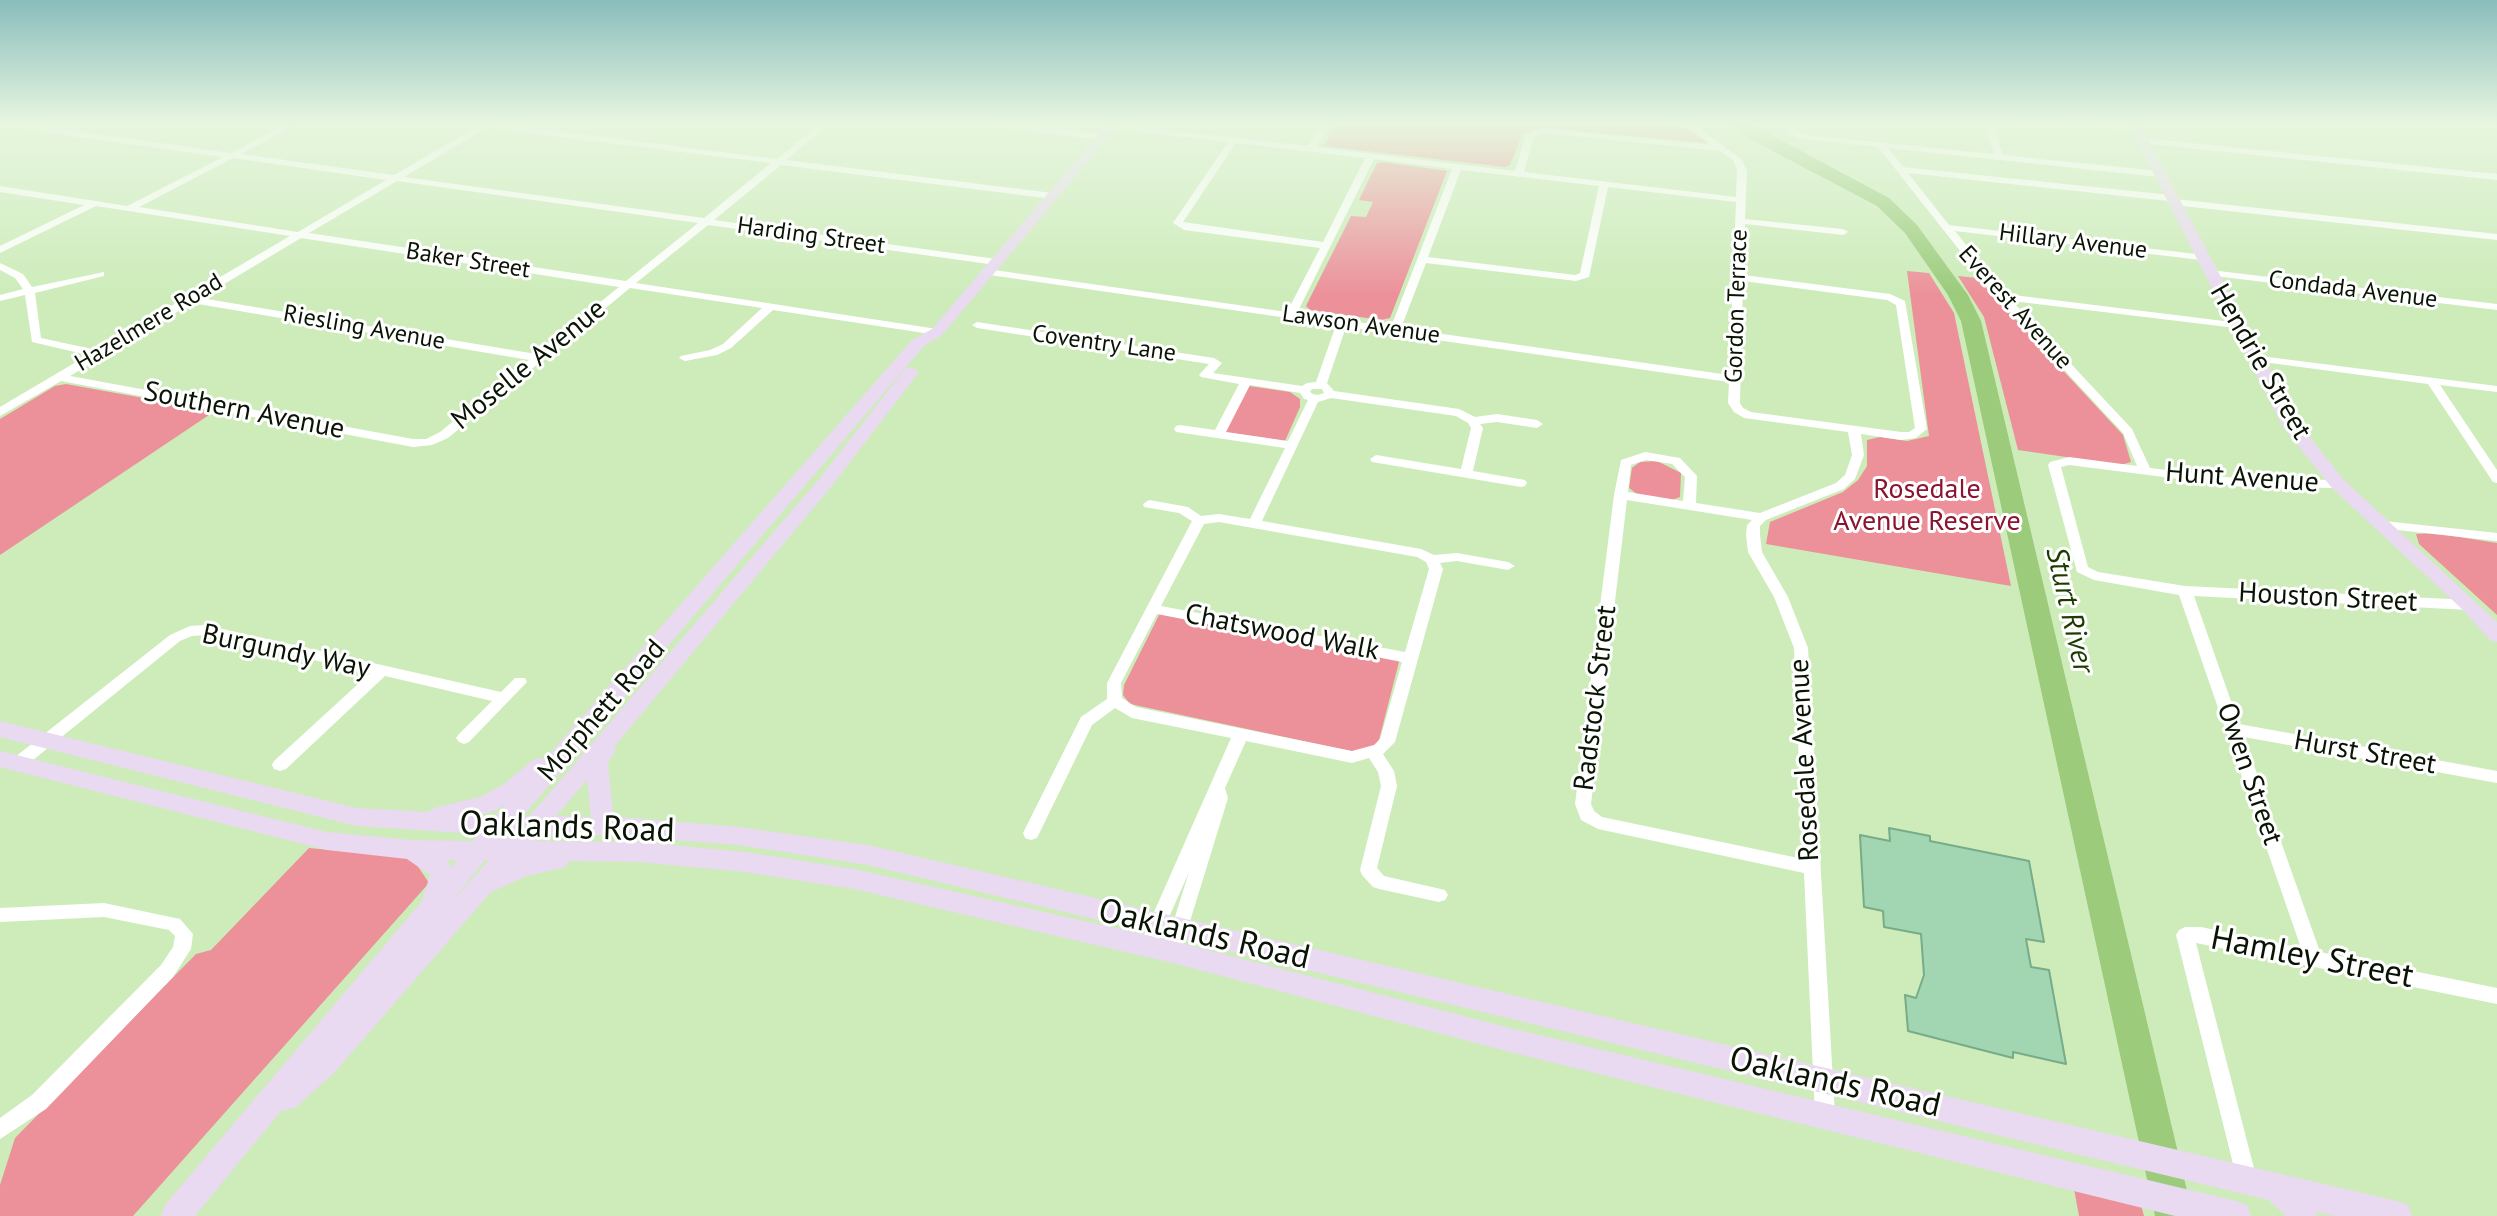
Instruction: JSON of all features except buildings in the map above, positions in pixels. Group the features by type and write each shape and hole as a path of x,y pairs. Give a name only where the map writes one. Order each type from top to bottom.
{"main road":[{"name":"Morphett Road","path":"245,1136 324,1064 535,825 825,483 932,345 937,332 1066,181"},
{"name":"Hendrie Street","path":"2162,181 2252,358 2289,423 2338,484 2470,605 2497,635"},
{"name":"Morphett Road","path":"176,1216 479,851 918,343 937,332"},
{"path":"614,826 602,815 597,763 622,720"},
{"path":"393,821 486,805 512,790 590,725"},
{"name":"Oaklands Road","path":"0,729 308,807 393,821 614,826 739,836 868,855 1825,1116 2231,1215"},
{"name":"Oaklands Road","path":"8,762 327,841 411,850 682,856 807,870 1164,938 1823,1081 2397,1216"},
{"path":"182,807 206,794 210,782"},
{"path":"208,813 221,796 238,789"},
{"name":"Oaklands Road","path":"411,850 437,864 442,875 430,909"},
{"name":"Morphett Road","path":"478,890 523,867 605,852"},
{"path":"2260,1183 2292,1200 2302,1216"}],"street":[{"path":"128,209 182,181"},
{"name":"Hazelmere Road","path":"0,412 390,181"},
{"name":"Harding Street","path":"415,181 703,221 992,267"},
{"name":"Moselle Avenue","path":"428,442 444,435 753,181"},
{"path":"933,181 1053,196"},
{"path":"1207,181 1178,223 1184,227 1327,246"},
{"path":"1291,315 1359,181"},
{"path":"1395,330 1452,181"},
{"path":"1585,181 1741,200"},
{"name":"Gordon Terrace","path":"1742,181 1734,403 1738,410 1748,415 1854,430"},
{"name":"Everest Avenue","path":"1908,181 2002,297 2128,432 2146,472"},
{"path":"2002,181 2497,237"},
{"path":"1422,259 1576,278 1585,275 1604,183"},
{"name":"Baker Street","path":"0,189 937,332"},
{"path":"0,250 93,203"},
{"path":"1740,221 1843,232"},
{"name":"Hillary Avenue","path":"1945,227 2206,265"},
{"name":"Condada Avenue","path":"2206,265 2497,307"},
{"path":"0,266 19,276 29,290 36,340 98,354"},
{"name":"Lawson Avenue","path":"992,267 1291,315 1735,379"},
{"path":"0,298 100,274"},
{"path":"1620,495 1761,517 1840,486 1851,476 1858,455 1854,430 1912,435 1921,429 1901,303 1890,297 1739,277"},
{"path":"2002,297 2236,325"},
{"name":"Riesling Avenue","path":"190,299 538,358"},
{"path":"685,358 713,353 727,346 770,307"},
{"path":"1255,523 1309,394 1321,385 1342,322"},
{"name":"Coventry Lane","path":"977,325 1214,361 1216,363 1205,375 1246,381"},
{"path":"2252,358 2497,389"},
{"name":"Southern Avenue","path":"59,377 413,443 428,442"},
{"path":"2431,380 2497,479"},
{"path":"1219,434 1246,381 1309,394 1330,394 1459,413 1473,421 1477,428 1466,474"},
{"path":"1321,385 1330,389 1330,394"},
{"path":"1473,421 1497,418 1537,424"},
{"path":"1180,429 1289,445"},
{"name":"Radstock Street","path":"1689,505 1691,476 1687,470 1659,456 1634,458 1625,463 1583,804 1587,815 1598,823 1810,867"},
{"path":"2481,456 2497,458"},
{"path":"1376,459 1521,483"},
{"name":"Hunt Avenue","path":"2185,591 2085,573 2054,465 2069,461 2243,483 2338,484"},
{"path":"1115,701 1132,712 1352,757 1374,753 1387,742 1436,569 1432,560 1421,553 1255,523 1219,518 1199,520 1183,510 1149,504"},
{"name":"Rosedale Avenue","path":"1761,517 1754,525 1755,552 1781,597 1801,648 1825,1116"},
{"path":"1115,701 1114,683 1199,520"},
{"path":"2384,525 2497,537"},
{"path":"1432,560 1457,557 1508,566"},
{"name":"Houston Street","path":"2185,591 2470,605"},
{"name":"Owen Street","path":"2185,591 2313,957"},
{"name":"Chatswood Walk","path":"1153,609 1410,658"},
{"name":"Burgundy Way","path":"8,762 47,740 175,638 190,631 205,630 504,698"},
{"path":"280,765 381,671"},
{"path":"464,738 520,682"},
{"path":"1031,833 1086,721 1115,701"},
{"name":"Hurst Street","path":"2233,729 2497,777"},
{"path":"1164,938 1220,798 1218,790 1241,734"},
{"path":"1374,753 1386,771 1389,786 1368,870 1379,882 1439,895"},
{"path":"0,915 104,910 174,924 184,934 182,949 167,971 39,1102 0,1130"},
{"name":"Hamley Street","path":"2260,1183 2185,935 2201,935 2497,996"}],"green space":[{"path":"1368,181 1443,181 1390,318 1381,320 1310,310 1306,306 1351,216 1366,217 1373,202 1359,200"},
{"name":"Rosedale Avenue Reserve","path":"1907,271 1929,273 1954,313 2011,586 1766,544 1770,522 1843,492 1858,480 1867,466 1867,440 1880,437 1907,441 1929,436"},
{"path":"1958,276 1977,278 2123,435 2131,462 2121,465 2018,450 1984,317"},
{"path":"66,384 215,411 0,555 0,419 55,386"},
{"path":"1249,386 1290,392 1300,399 1300,407 1285,441 1225,432"},
{"path":"1657,461 1681,473 1680,497 1672,500 1637,494 1629,488 1632,468 1640,462"},
{"path":"2434,533 2497,543 2497,615 2419,544 2416,534"},
{"path":"1160,613 1400,658 1379,740 1374,747 1355,752 1130,704 1123,695 1124,685"},
{"path":"309,848 405,857 417,865 429,883 133,1216 0,1216 0,1185 15,1138 196,954 211,950"},
{"path":"2074,1189 2141,1205 2144,1216 2079,1216"}],"waterway":[{"name":"Sturt River","path":"1842,181 1883,202 1911,229 1958,295 1971,321 2174,1216"}]}
